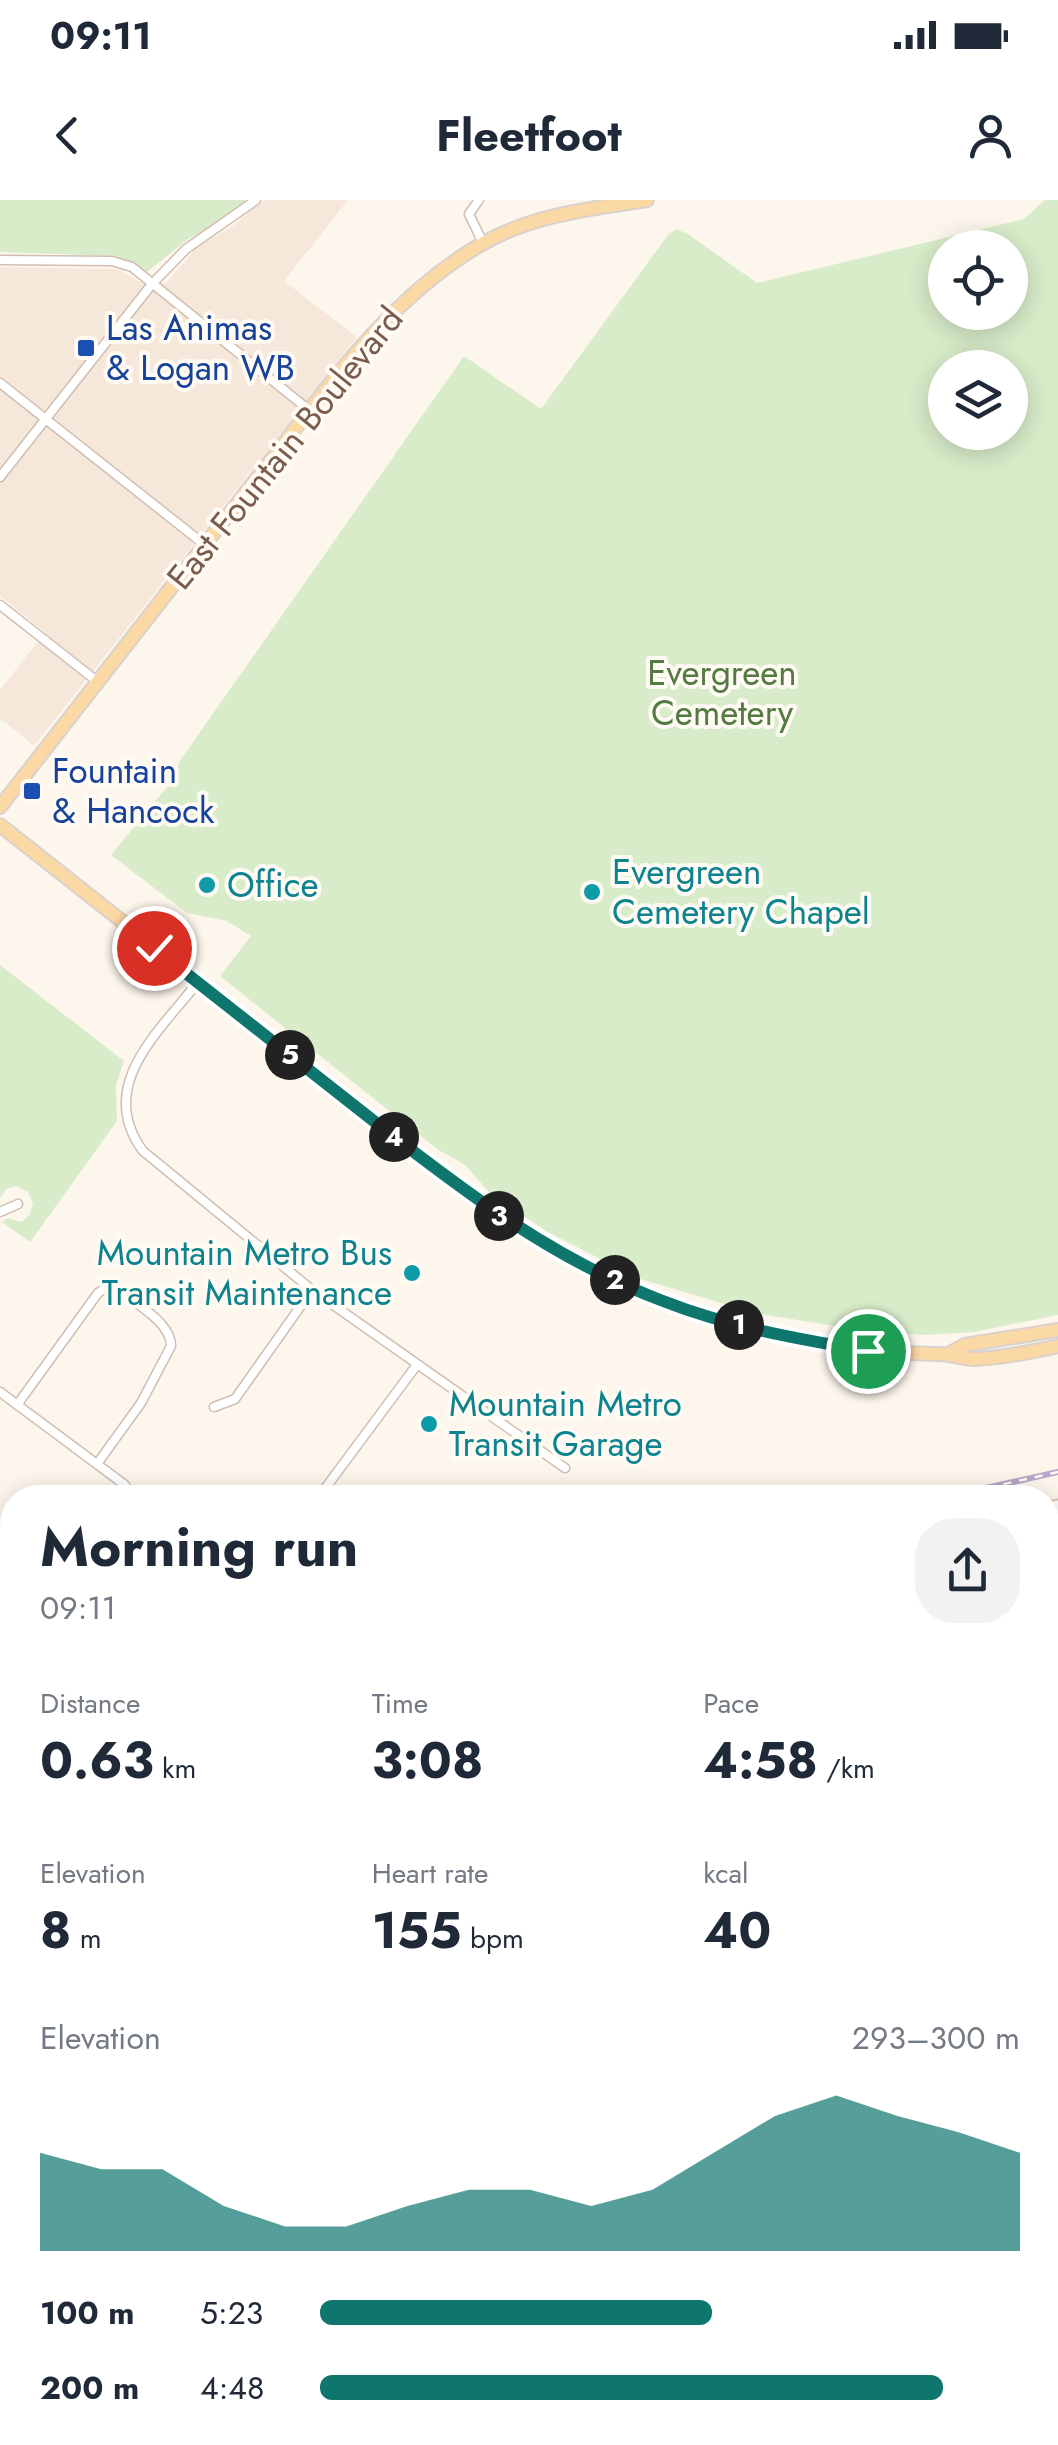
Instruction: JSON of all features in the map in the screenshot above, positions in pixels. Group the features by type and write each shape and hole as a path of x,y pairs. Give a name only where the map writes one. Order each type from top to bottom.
{"main road":[{"name":"East Fountain Boulevard","path":"0,808 310,411 403,301 483,243 542,219 647,200"},
{"path":"0,825 468,1195 542,1244 624,1285 695,1313 778,1335 870,1351 948,1354 971,1360 1058,1346"},
{"path":"948,1354 965,1346 1058,1330"}],"street":[{"path":"0,476 152,284 186,249 256,200"},
{"path":"479,200 468,214 483,243"},
{"path":"0,260 121,262 310,411"},
{"path":"0,384 205,544"},
{"path":"0,605 98,682"},
{"path":"198,982 134,1067 125,1098 134,1139 154,1162 312,1290 565,1468"},
{"path":"0,1212 18,1204"},
{"path":"17,1405 98,1294 110,1285 160,1323 171,1336 171,1346 141,1403 97,1464"},
{"path":"214,1407 235,1398 312,1290"},
{"path":"328,1485 416,1366"},
{"path":"0,1392 125,1485"}],"shaded area":[{"path":"264,200 348,200 284,281 357,337 34,746 0,718 0,690 45,632 0,596 0,267 117,269 138,281 166,283 198,246 230,228"}],"green space":[{"path":"0,200 246,200 146,273 116,256 0,252"},
{"name":"Evergreen Cemetery","path":"1045,200 1058,200 1058,1315 974,1332 924,1335 859,1330 755,1313 637,1278 546,1231 489,1192 465,1165 437,1149 220,976 251,936 227,921 187,913 111,855 176,776 179,762 464,356 541,409 676,229 757,283 928,242 928,330 1028,330 1028,230 978,230 1024,219"},
{"path":"0,965 124,1061 116,1085 117,1121 30,1242 2,1222 8,1218 22,1222 33,1203 28,1192 16,1186 6,1189 0,1198"}],"railway":[{"path":"1000,1485 1058,1472"}],"place":[{"name":"Las Animas & Logan WB","path":"86,348"},
{"name":"Fountain & Hancock","path":"32,791"},
{"name":"Office","path":"207,885"},
{"name":"Evergreen Cemetery Chapel","path":"592,892"},
{"name":"Mountain Metro Bus Transit Maintenance","path":"412,1273"},
{"name":"Mountain Metro Transit Garage","path":"429,1424"}],"route":[{"path":"154,948 468,1195 542,1244 624,1285 695,1313 778,1335 868,1351"}]}
